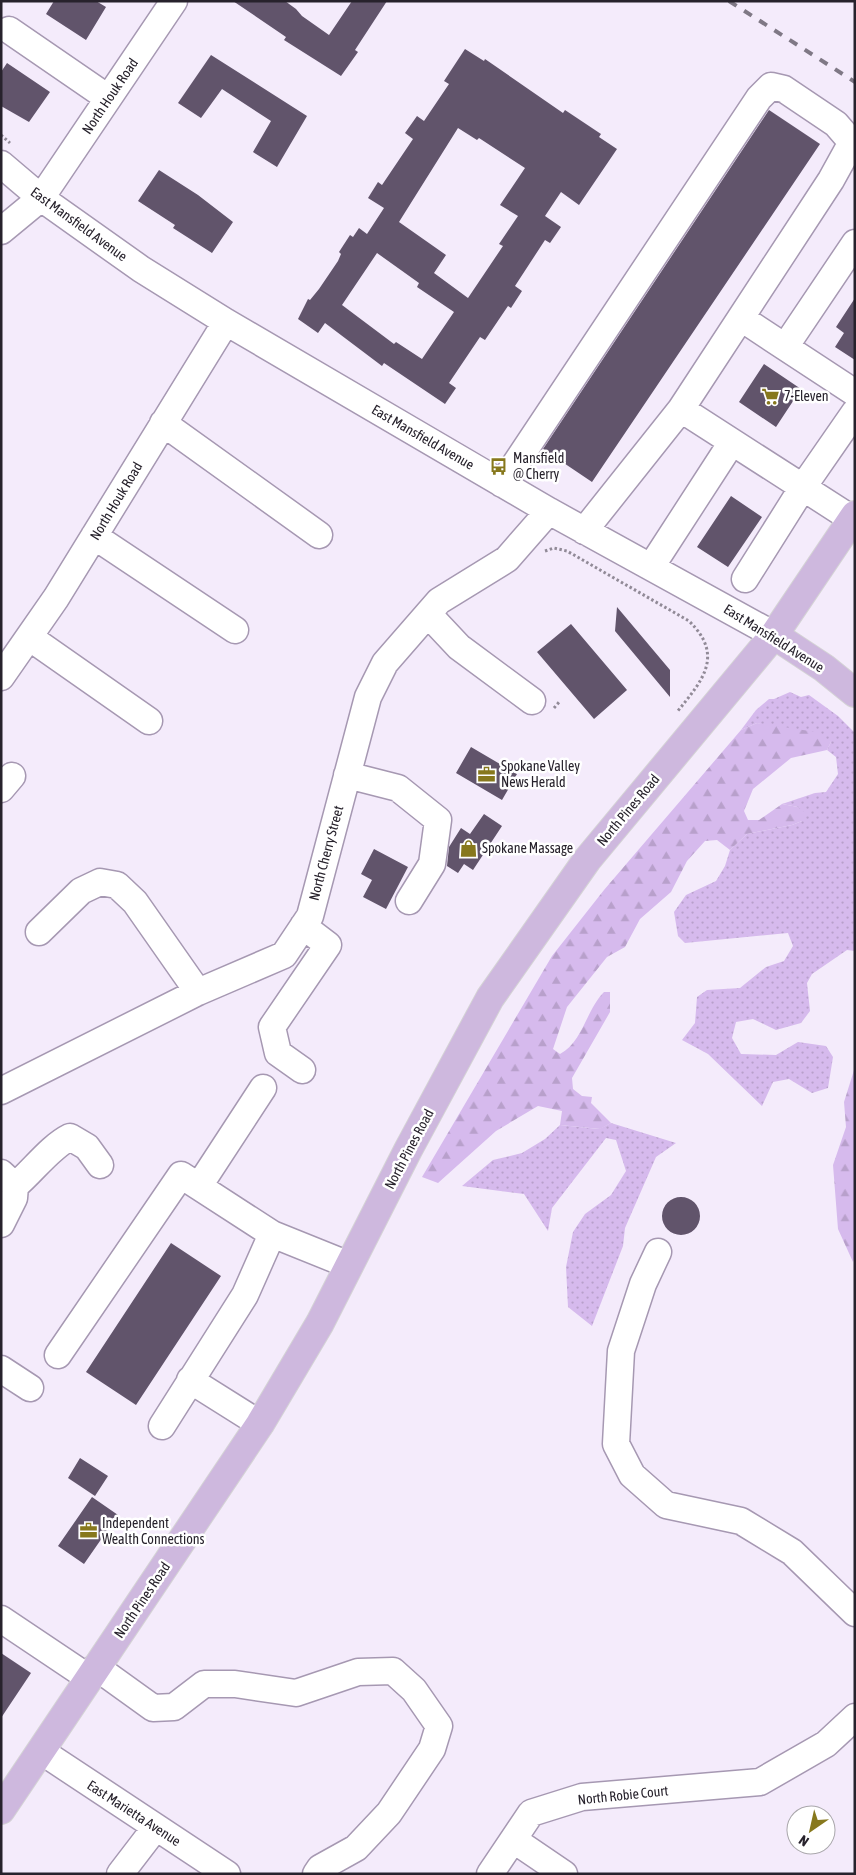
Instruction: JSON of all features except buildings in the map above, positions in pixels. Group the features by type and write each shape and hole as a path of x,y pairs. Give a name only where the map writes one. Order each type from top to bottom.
{"main road":[{"name":"North Pines Road","path":"1,1810 260,1424 320,1323 490,998 586,860 774,635 853,517"},
{"name":"East Mansfield Avenue","path":"774,635 824,668 855,693"}],"street":[{"name":"North Houk Road","path":"1,231 41,198 174,1"},
{"path":"9,30 108,98"},
{"path":"502,484 759,98 772,86 784,89 836,124 854,145 847,152 831,180 681,409 584,531"},
{"name":"East Mansfield Avenue","path":"9,156 41,198 141,269 226,322 548,511 774,635"},
{"path":"785,347 855,243"},
{"path":"741,318 855,393"},
{"name":"North Houk Road","path":"1,677 94,536 226,322"},
{"path":"681,409 853,517"},
{"path":"745,579 803,487 855,412"},
{"path":"163,423 319,536"},
{"path":"651,566 732,442"},
{"name":"North Cherry Street","path":"1,1091 198,992 284,954 310,916 368,697 385,663 439,601 507,559 548,511"},
{"path":"94,536 235,630"},
{"path":"428,614 459,647 532,701"},
{"path":"29,637 149,721"},
{"path":"347,774 398,788 438,820 432,864 409,901"},
{"path":"39,932 81,891 100,882 117,885 135,902 198,992"},
{"path":"302,1070 278,1053 272,1027 328,945 303,926"},
{"path":"199,1186 263,1088"},
{"path":"1,1224 14,1198 8,1180 36,1168 58,1143 70,1138 87,1147 100,1165"},
{"path":"58,1355 181,1175 272,1234 349,1265"},
{"path":"162,1426 245,1296 272,1234"},
{"path":"658,1252 643,1284 621,1351 616,1444 632,1474 666,1505 740,1521 792,1552 855,1613"},
{"path":"1,1369 30,1388"},
{"path":"190,1380 260,1424"},
{"path":"1,1619 153,1708 174,1707 204,1684 235,1684 296,1693 358,1672 392,1671 414,1690 439,1726 432,1749 389,1813 356,1848 320,1868 316,1874"},
{"name":"North Robie Court","path":"490,1874 531,1813 582,1797 760,1782 826,1744 855,1717"},
{"name":"East Marietta Avenue","path":"41,1751 227,1874"},
{"path":"120,1874 156,1827"},
{"path":"514,1840 564,1874"}],"path":[{"path":"1,135 9,156"},
{"path":"541,555 545,551 554,548 567,551 689,621 701,633 708,647 707,669 698,687 673,717"}],"green space":[{"path":"790,692 801,697 809,695 838,716 855,733 855,951 847,950 812,974 807,983 810,1011 801,1023 776,1030 753,1019 736,1022 732,1038 741,1054 776,1055 798,1042 826,1046 833,1057 828,1088 812,1093 789,1079 773,1082 762,1106 708,1054 682,1040 695,1023 697,997 707,990 740,988 766,967 784,961 793,946 788,933 685,943 678,936 674,912 686,895 716,881 725,866 730,850 747,834 792,825 802,821 798,807 782,804 815,793 826,792 838,774 836,757 827,750 831,742 757,723 741,730 756,710 769,699 774,699"},
{"path":"757,723 816,732 831,742 827,750 791,758 753,789 744,811 748,820 759,820 782,804 798,807 805,813 802,821 792,825 747,834 730,850 717,840 705,841 687,861 671,892 640,919 625,947 607,957 567,1007 553,1049 560,1054 574,1042 598,999 604,992 610,992 610,1012 572,1078 573,1089 582,1096 592,1097 591,1103 611,1123 600,1129 560,1125 562,1111 538,1106 496,1131 438,1183 422,1177 552,956 604,890 741,730"},
{"path":"855,1067 855,1256 853,1262 838,1229 833,1165 846,1127 844,1102"},
{"path":"611,1123 676,1143 656,1157 625,1228 623,1246 592,1326 568,1307 566,1267 573,1232 585,1214 611,1195 626,1171 616,1140 606,1138 552,1208 548,1231 524,1194 462,1186 493,1160 522,1153 545,1139 560,1125 599,1129"}],"railway":[{"path":"729,1 855,82"}],"place":[{"name":"7-Eleven","path":"770,396"},
{"name":"Mansfield @ Cherry","path":"499,466"},
{"name":"Spokane Valley News Herald","path":"487,774"},
{"name":"Spokane Massage","path":"468,848"},
{"name":"Independent Wealth Connections","path":"88,1531"}]}
